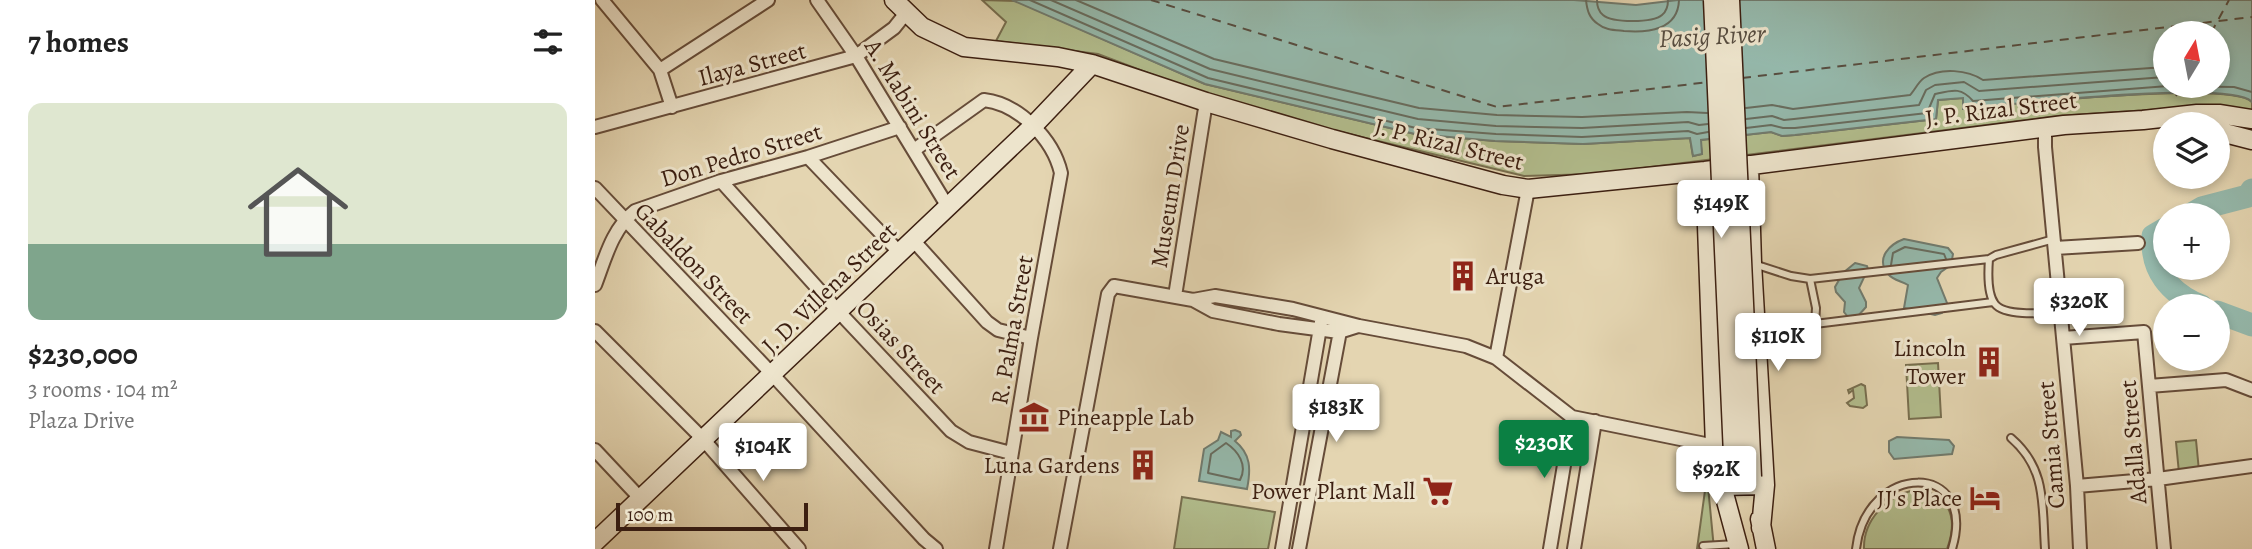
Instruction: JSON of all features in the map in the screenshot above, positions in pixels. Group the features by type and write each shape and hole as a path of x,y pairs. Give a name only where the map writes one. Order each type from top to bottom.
{"main road":[{"path":"1713,0 1743,483"},
{"path":"1730,0 1743,483"},
{"name":"J. P. Rizal Street","path":"900,7 922,27 964,47 1058,57 1092,64 1206,102 1356,146 1503,185 1528,189 1705,171 2045,127 2153,121"},
{"name":"J. D. Villena Street","path":"595,542 1034,125 1092,64"},
{"name":"J. P. Rizal Street","path":"2230,124 2252,119"},
{"name":"J. P. Rizal Street","path":"2143,120 2153,122"},
{"name":"J. P. Rizal Street","path":"2230,130 2252,140"},
{"path":"1737,542 1757,344 1749,165"},
{"path":"1705,171 1715,446 1743,483 1761,528 1766,549"},
{"path":"1710,275 1717,263 1726,259 1737,258 1752,263"}],"street":[{"path":"660,70 768,0"},
{"name":"A. Mabini Street","path":"817,0 856,57 948,207"},
{"path":"598,1 660,70 672,107"},
{"name":"Ilaya Street","path":"595,127 856,57 894,28 900,7"},
{"path":"914,150 984,100 1005,105 1034,125"},
{"name":"Museum Drive","path":"1175,296 1206,102"},
{"name":"R. Palma Street","path":"996,549 1061,173 1058,161 1034,125"},
{"name":"Don Pedro Street","path":"624,220 635,212 721,181 808,157 900,127"},
{"name":"Camia Street","path":"2045,127 2077,486 2080,549"},
{"path":"808,157 899,253"},
{"name":"Osias Street","path":"721,181 951,431 969,442 1011,453"},
{"name":"Gabaldon Street","path":"595,188 936,549"},
{"path":"1496,358 1528,189"},
{"path":"595,285 615,234 624,220"},
{"path":"913,240 987,322 998,330 1031,338"},
{"path":"2055,243 2138,243"},
{"path":"1060,549 1108,294 1114,286 1193,300 1213,311 1319,330 1359,326 1466,346 1496,358 1571,417 1715,446"},
{"path":"1193,300 1216,296 1322,316 1341,326"},
{"path":"1282,549 1322,316"},
{"path":"1299,549 1341,326"},
{"path":"595,331 702,438 799,549"},
{"name":"Adalla Street","path":"2063,338 2144,332 2164,549"},
{"path":"2149,386 2226,380 2252,390"},
{"path":"1550,549 1571,417"},
{"path":"1574,549 1595,421"},
{"path":"595,450 639,498"},
{"path":"2077,486 2158,479 2252,466"}],"lane":[{"path":"1752,263 1791,276 1810,279 1989,259 1996,255 2055,243"},
{"path":"1989,259 1993,302 2000,308 2037,314 2061,312"},
{"path":"1810,279 1816,308 1815,324"},
{"path":"1757,344 1809,330 1815,324 1993,302"},
{"path":"2011,438 2024,449 2036,469 2040,484 2045,549"},
{"path":"1856,549 1859,532 1877,500 1894,487 1911,483 1939,488 1952,499 1958,526 1952,549"},
{"path":"1703,546 1737,542"}],"green space":[{"path":"982,0 1016,1 1205,84 1415,134 1495,141 1583,144 1690,138 1693,156 1702,154 1700,140 1771,132 1782,136 1795,135 1936,119 1938,100 1963,98 1963,108 2153,94 2153,98 2230,98 2230,95 2252,102 2252,111 2179,108 2057,116 1595,174 1524,176 1299,122 1209,96 1098,54 996,41 1006,22"},
{"path":"1938,363 1941,417 1909,419 1906,365"},
{"path":"1861,384 1865,386 1867,405 1863,408 1850,406 1847,403 1854,398 1853,390 1849,393 1848,390"},
{"path":"2196,440 2199,471 2179,473 2176,442"},
{"path":"1707,476 1714,549 1697,549"},
{"path":"1914,490 1936,496 1948,508 1952,527 1947,549 1864,549 1872,519 1886,504"},
{"path":"1182,497 1275,512 1268,549 1174,549"}],"water":[{"name":"Pasig River","path":"1012,0 1574,0 1636,5 1678,0 2252,0 2252,102 2230,95 2230,21 2153,21 2153,93 1963,109 1963,98 1938,100 1936,119 1795,135 1782,136 1771,132 1701,140 1702,154 1693,156 1690,138 1583,144 1495,141 1415,134 1205,84"},
{"path":"1904,239 1948,248 1953,254 1951,265 1937,278 1947,303 1942,313 1935,315 1904,308 1908,285 1890,276 1883,262 1889,248"},
{"path":"1855,263 1867,266 1868,269 1859,288 1866,307 1858,316 1848,317 1844,312 1845,302 1835,287 1843,273"},
{"path":"1235,430 1241,435 1235,441 1247,457 1247,489 1199,481 1204,449 1218,440 1221,432 1231,437 1231,431"},
{"path":"1897,437 1949,440 1954,446 1952,454 1894,459 1889,452 1889,441"}],"waterway":[{"path":"2221,203 2248,196 2252,190"},
{"path":"2165,280 2180,294"},
{"path":"2230,317 2252,325"}],"ferry route":[{"path":"1151,0 1497,107 1709,82"},
{"path":"2218,21 2229,0"},
{"path":"1742,78 2252,17"}],"place":[{"name":"Aruga","path":"1463,276"},
{"name":"Lincoln Tower","path":"1989,362"},
{"name":"Pineapple Lab","path":"1034,417"},
{"name":"Luna Gardens","path":"1143,465"},
{"name":"Power Plant Mall","path":"1438,491"},
{"name":"JJ's Place","path":"1985,498"}]}
